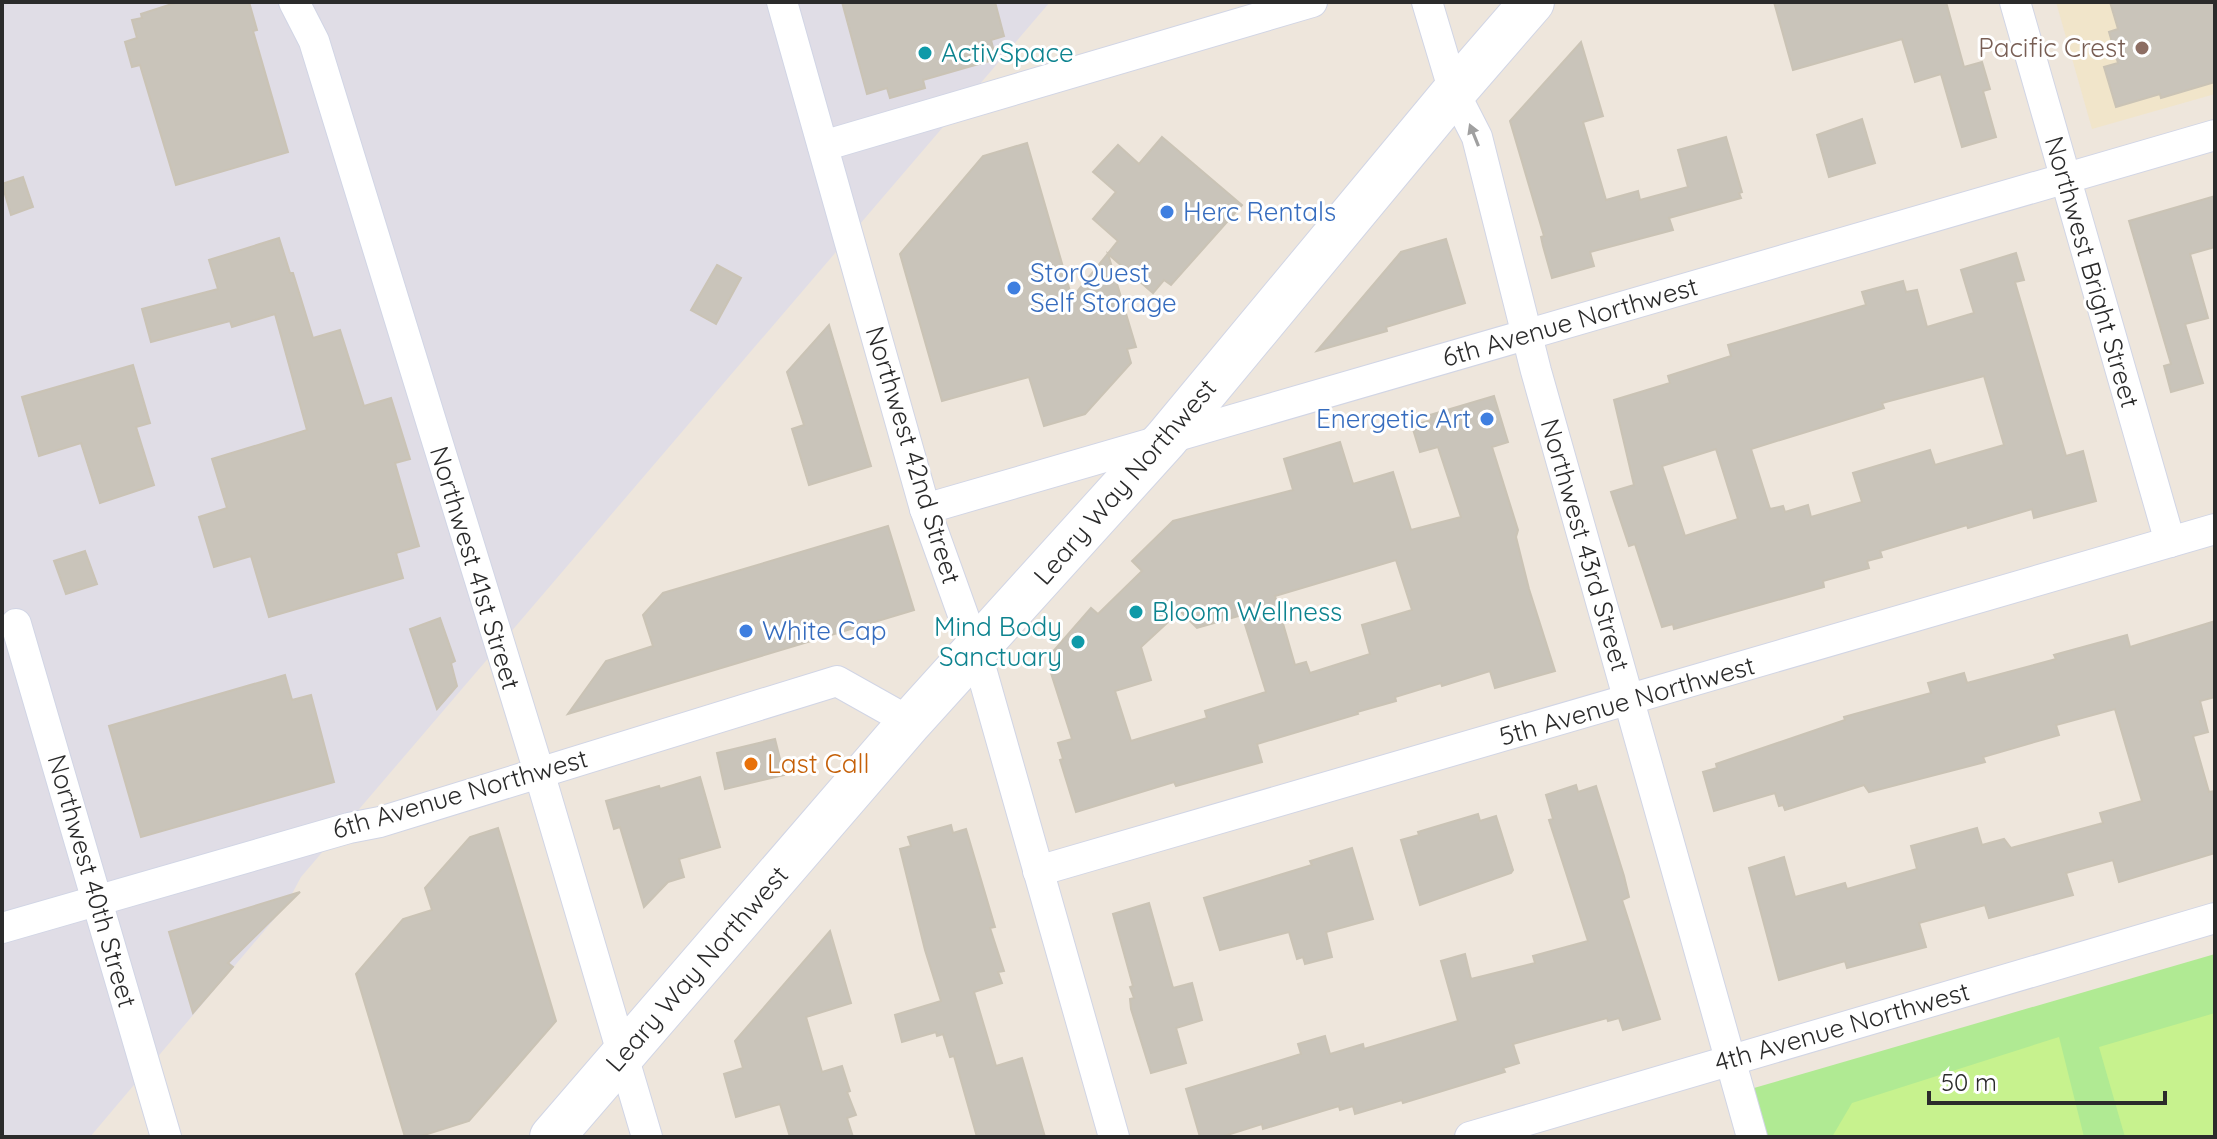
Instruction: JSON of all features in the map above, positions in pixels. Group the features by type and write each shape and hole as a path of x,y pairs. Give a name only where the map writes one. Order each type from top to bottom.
{"main road":[{"name":"Leary Way Northwest","path":"552,1137 910,722 1166,439 1532,2"}],"street":[{"name":"Northwest 41st Street","path":"294,2 314,41 539,772 647,1137"},
{"name":"Northwest 42nd Street","path":"782,2 925,509 976,651 1114,1137"},
{"path":"823,146 1312,2"},
{"name":"Northwest 43rd Street","path":"1427,2 1454,92 1477,137 1526,335 1752,1137"},
{"name":"Northwest Bright Street","path":"2015,2 2170,542"},
{"name":"6th Avenue Northwest","path":"925,509 2215,135"},
{"name":"5th Avenue Northwest","path":"1038,871 2215,529"},
{"name":"Northwest 40th Street","path":"16,624 166,1137"},
{"name":"6th Avenue Northwest","path":"2,928 349,828 380,822 837,681 910,722"},
{"name":"4th Avenue Northwest","path":"1470,1137 2215,918"}],"shaded area":[{"path":"2,2 1050,2 301,877 286,905 90,1137 2,1137"},
{"name":"Pacific Crest","path":"2056,2 2215,2 2215,94 2092,129"}],"green space":[{"path":"2215,954 2215,1137 1768,1137 1754,1088"},
{"path":"2215,1013 2215,1137 2125,1137 2099,1047"},
{"path":"2059,1037 2084,1137 1832,1137 1852,1103"}],"building":[{"path":"178,2 249,2 257,30 253,31 288,152 176,185 140,65 132,67 125,42 137,38 132,20"},
{"name":"ActivSpace","path":"842,2 995,2 1004,36 991,40 996,59 923,80 925,88 890,98 887,88 867,94"},
{"path":"1774,2 1946,2 1964,67 1982,62 1990,89 1983,91 1996,137 1962,147 1941,74 1915,82 1902,39 1793,70"},
{"name":"Pacific Crest","path":"2110,2 2215,2 2215,82 2116,107 2104,67 2118,63 2109,32 2118,29"},
{"path":"1581,42 1603,116 1583,122 1606,200 1638,191 1640,200 1688,187 1678,150 1726,137 1742,192 1739,193 1741,198 1669,218 1673,230 1590,252 1594,266 1552,278 1541,237 1544,236 1510,121"},
{"path":"1862,119 1875,163 1829,177 1817,135"},
{"name":"StorQuest Self Storage","path":"1162,137 1242,205 1171,285 1164,280 1153,293 1108,254 1136,347 1127,349 1131,363 1085,414 1044,426 1029,377 942,401 900,254 983,156 1027,143 1072,298 1118,241 1093,219 1116,192 1093,172 1118,145 1139,164"},
{"path":"23,177 33,207 11,215 2,184"},
{"path":"2215,196 2215,247 2190,254 2208,318 2185,324 2203,383 2171,392 2164,366 2171,364 2129,221"},
{"path":"279,238 313,338 340,330 364,406 391,398 410,459 395,463 419,546 396,553 403,578 269,617 251,556 214,567 199,517 227,508 212,459 307,430 275,314 232,327 230,321 151,342 142,309 218,289 209,260"},
{"path":"1446,239 1465,303 1386,327 1387,331 1317,351 1401,252"},
{"path":"2016,253 2024,280 2015,282 2066,456 2083,451 2096,501 2034,518 2032,509 1968,528 1967,525 1880,551 1882,557 1867,561 1869,568 1823,581 1824,587 1674,629 1673,624 1662,627 1635,544 1629,546 1611,492 1634,485 1614,400 1670,383 1668,376 1731,356 1728,345 1866,305 1862,292 1903,281 1906,292 1917,290 1927,327 1974,313 1961,270","holes":["1984,376 2004,445 1935,465 1930,450 1853,473 1862,502 1811,517 1808,505 1785,512 1783,506 1770,509 1751,449 1884,408 1882,403","1716,449 1738,519 1685,536 1662,466"]},
{"path":"717,265 741,278 716,324 691,310"},
{"path":"829,325 871,466 809,485 792,429 804,425 787,372"},
{"path":"133,365 150,423 136,427 154,485 100,503 81,443 39,456 22,397"},
{"path":"1494,396 1508,442 1492,447 1518,530 1516,537 1529,589 1555,671 1495,688 1490,671 1442,686 1441,683 1395,697 1396,701 1358,714 1257,744 1262,762 1176,786 1174,782 1076,812 1058,743 1072,739 1051,673 1056,671 1050,655 1091,608 1098,614 1142,571 1132,561 1173,521 1293,490 1284,459 1340,442 1353,484 1393,472 1411,530 1461,517 1438,447 1420,452 1412,426 1431,420 1430,415","holes":["1396,560 1412,610 1362,625 1370,654 1310,673 1306,662 1295,665 1275,596","1180,611 1197,628 1242,615 1266,692 1205,711 1207,718 1131,741 1115,691 1151,680 1141,647"]},
{"name":"White Cap","path":"888,526 914,610 568,714 606,661 653,646 643,615 663,593"},
{"path":"85,551 97,584 66,594 54,561"},
{"path":"440,618 455,661 451,663 457,686 437,709 410,629"},
{"path":"2215,621 2215,697 2200,701 2208,732 2193,736 2209,792 2215,791 2215,853 2119,882 2113,860 2066,873 2073,895 1989,918 1985,905 1919,923 1926,947 1847,968 1845,961 1779,980 1749,868 1784,857 1795,897 1845,883 1847,889 1917,869 1911,846 1977,828 1982,845 2004,839 2011,848 2103,823 2100,813 2142,801 2115,709 2056,725 2059,735 1983,757 1985,762 1869,792 1864,785 1785,810 1783,805 1779,806 1775,793 1714,811 1703,772 1717,768 1716,764 1845,720 1844,717 1931,693 1928,683 1964,673 1967,683 2056,659 2054,655 2127,635 2130,647"},
{"path":"285,675 292,700 311,695 334,782 141,837 109,726"},
{"name":"Last Call","path":"775,739 784,775 725,789 717,753"},
{"path":"700,777 720,847 679,859 684,877 668,882 644,907 620,827 614,829 606,801"},
{"path":"1576,785 1578,792 1596,786 1629,897 1622,900 1660,1019 1623,1030 1619,1018 1608,1021 1607,1018 1513,1044 1519,1063 1503,1068 1505,1072 1403,1103 1402,1100 1355,1114 1353,1106 1340,1110 1339,1106 1263,1129 1262,1124 1221,1137 1200,1137 1186,1089 1301,1054 1298,1044 1325,1036 1330,1054 1363,1044 1364,1049 1458,1021 1441,961 1465,954 1471,979 1535,963 1533,956 1588,941 1549,820 1553,819 1546,795"},
{"path":"1478,814 1480,821 1496,816 1513,870 1420,905 1401,840"},
{"path":"951,825 953,833 966,829 995,927 990,928 1004,971 998,972 1002,983 974,992 996,1066 1022,1058 1045,1137 977,1137 954,1056 950,1057 943,1034 937,1036 936,1032 902,1042 895,1015 941,1001 900,849 911,846 908,837"},
{"path":"498,828 556,1021 469,1121 418,1137 405,1137 356,974 403,919 432,910 425,888 470,837"},
{"path":"1352,848 1373,919 1326,932 1332,957 1305,964 1303,957 1297,959 1289,932 1220,950 1204,898 1312,865 1310,861"},
{"path":"300,892 228,963 233,967 193,1013 169,932"},
{"path":"1149,903 1173,988 1192,983 1202,1020 1176,1028 1186,1063 1151,1073 1131,1009 1130,999 1134,998 1130,987 1133,986 1113,914"},
{"path":"830,931 851,1003 806,1017 822,1072 842,1066 856,1115 847,1118 853,1137 790,1137 780,1104 736,1117 724,1074 743,1068 735,1041"}],"place":[{"name":"Pacific Crest","path":"2142,48"},
{"name":"ActivSpace","path":"925,53"},
{"name":"Herc Rentals","path":"1167,212"},
{"name":"StorQuest Self Storage","path":"1014,288"},
{"name":"Energetic Art","path":"1487,419"},
{"name":"Bloom Wellness","path":"1136,612"},
{"name":"White Cap","path":"746,631"},
{"name":"Mind Body Sanctuary","path":"1078,642"},
{"name":"Last Call","path":"751,764"}]}
